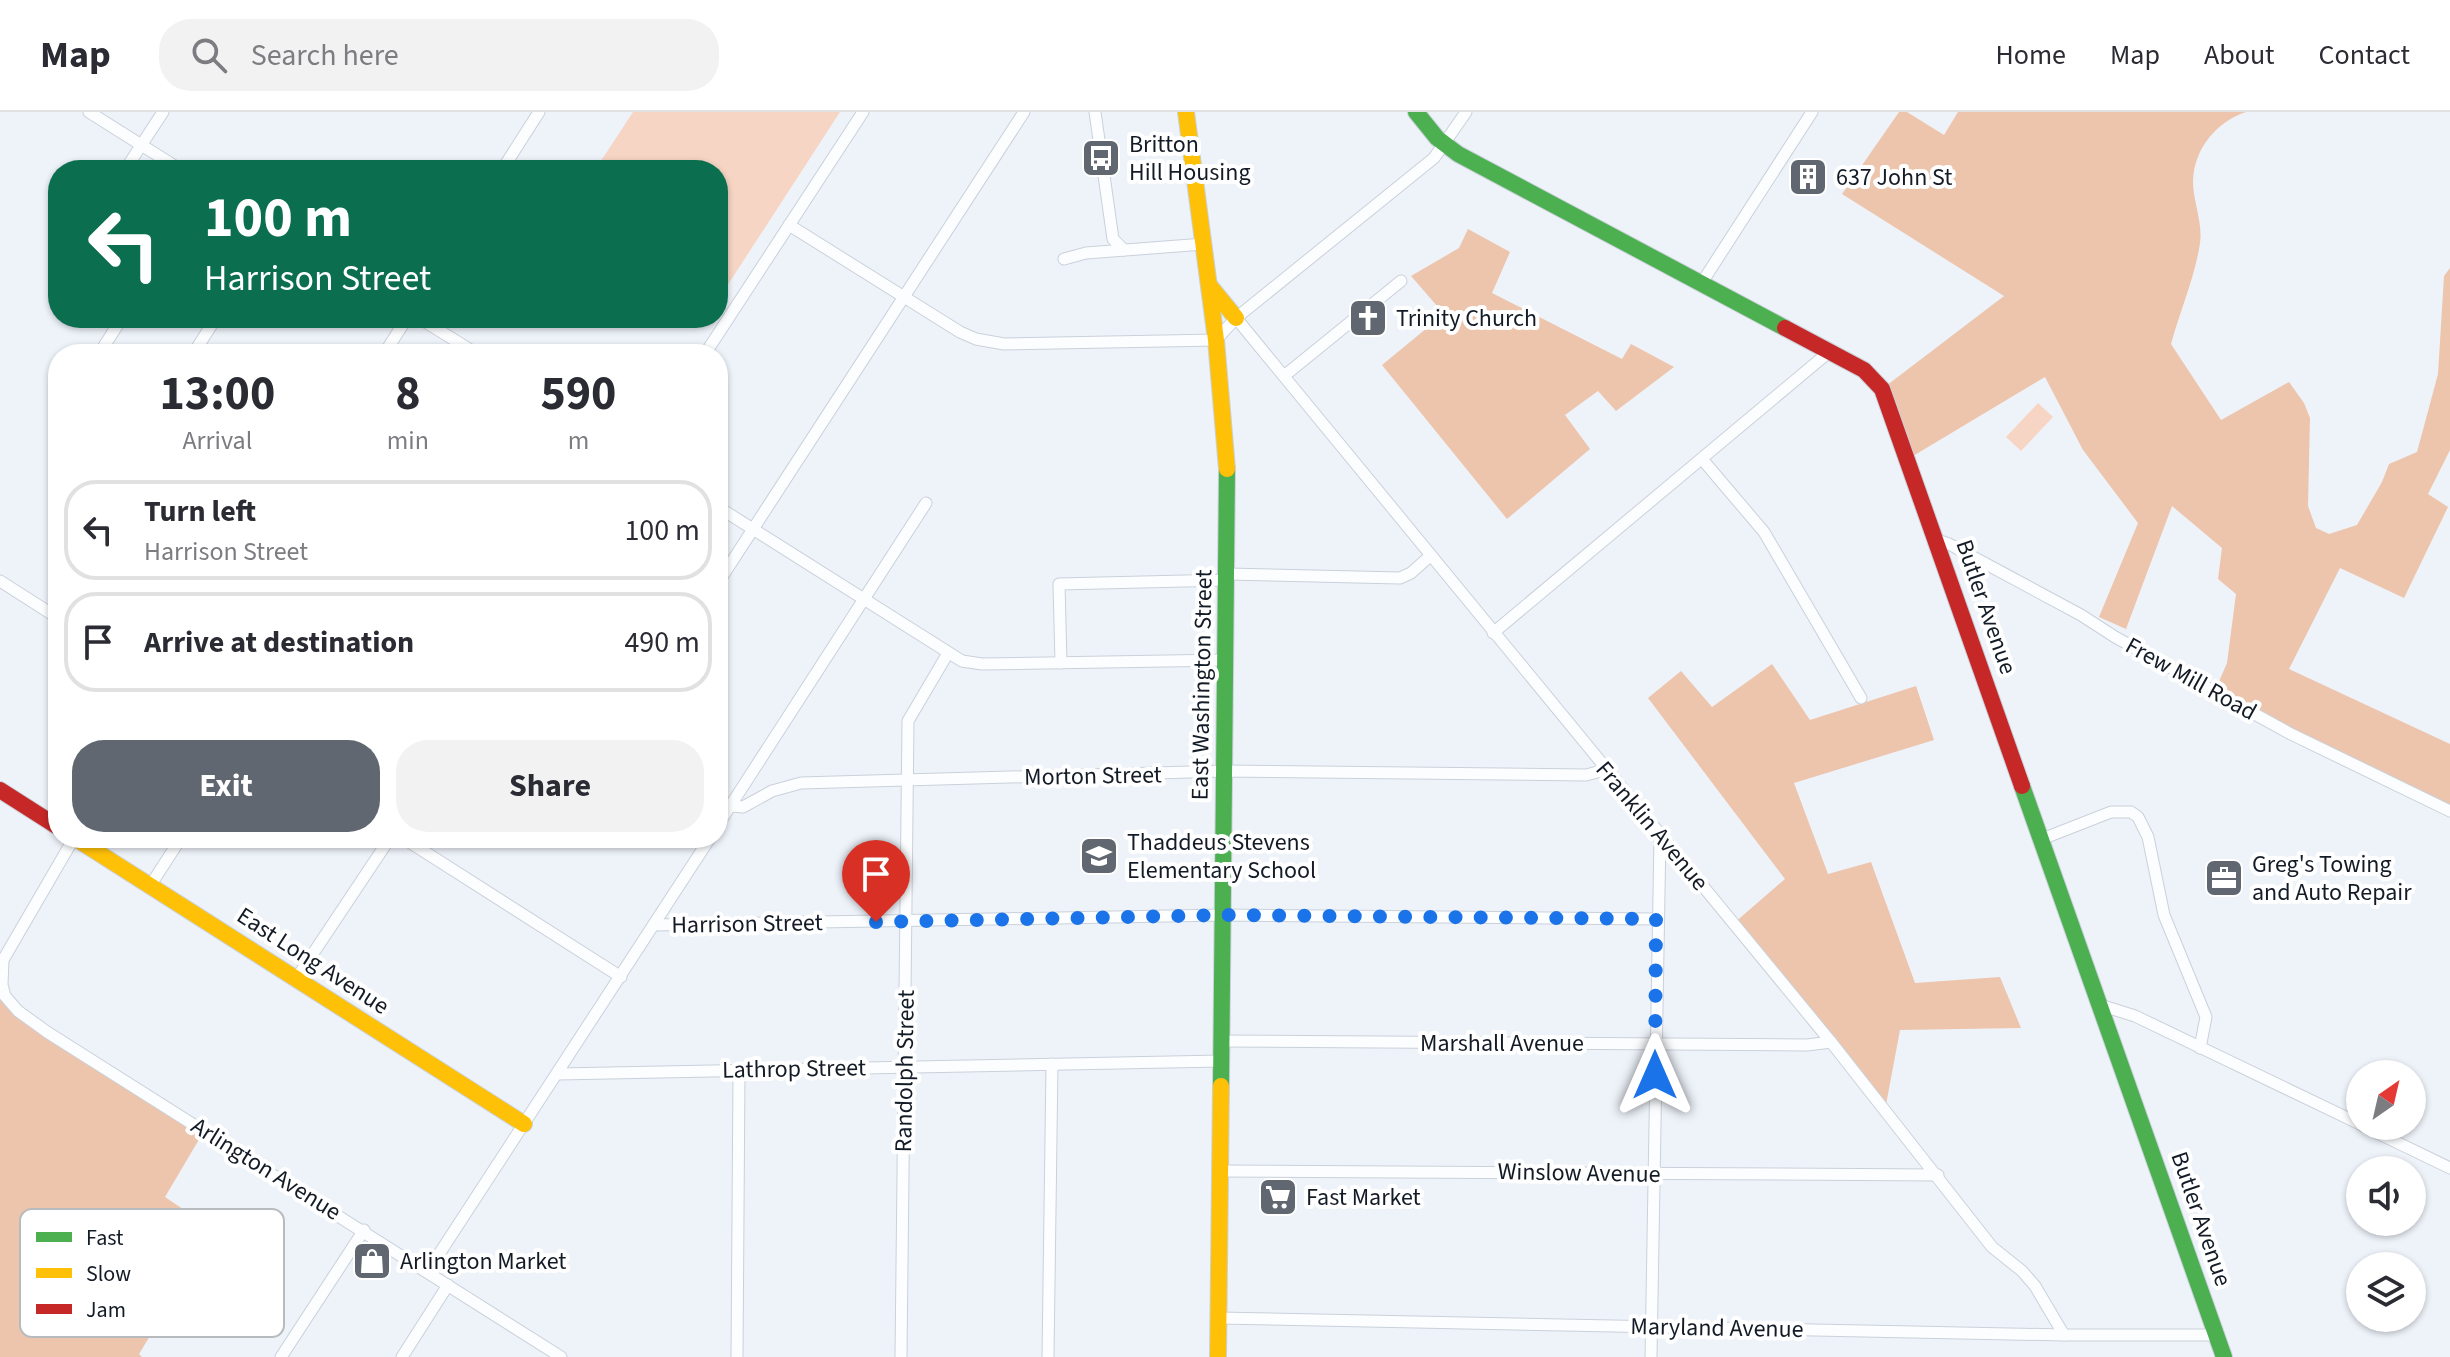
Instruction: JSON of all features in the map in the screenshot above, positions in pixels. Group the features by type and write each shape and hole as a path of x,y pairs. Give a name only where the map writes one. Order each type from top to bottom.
{"main road":[{"name":"East Washington Street","path":"1186,112 1227,450 1218,1357"},
{"name":"Butler Avenue","path":"1416,112 1445,145 1864,370 1882,389 2224,1357"},
{"path":"1209,285 1236,318"},
{"path":"0,790 48,821"},
{"name":"East Long Avenue","path":"90,848 524,1124"}],"street":[{"path":"89,112 165,160"},
{"path":"132,160 163,112"},
{"path":"508,160 539,112"},
{"path":"728,319 863,112"},
{"path":"728,568 1024,112"},
{"path":"1095,112 1113,239 1124,250"},
{"path":"789,225 960,332 995,343 1216,340 1236,318 1434,158 1466,112"},
{"path":"1701,284 1812,112"},
{"path":"1064,259 1086,253 1204,244"},
{"path":"1284,376 1401,281"},
{"name":"Franklin Avenue","path":"1236,318 1831,1042 1992,1247 2035,1286 2064,1335"},
{"path":"435,328 461,344"},
{"path":"1493,633 1829,352"},
{"path":"1702,459 1756,519 1861,698"},
{"path":"728,809 926,503"},
{"path":"728,513 948,653 974,664 1226,660"},
{"name":"Frew Mill Road","path":"1937,540 2081,615 2291,734 2450,811"},
{"path":"1061,663 1059,584 1227,577 1400,578 1411,573 1430,556"},
{"path":"0,581 48,612"},
{"name":"Randolph Street","path":"901,1357 908,721 948,653"},
{"name":"Morton Street","path":"730,806 743,807 772,791 801,783 1225,771 1586,775 1605,770"},
{"path":"2042,839 2111,812 2131,812 2138,817 2148,837 2164,915 2206,1017 2200,1048"},
{"path":"1651,1357 1656,919 1660,835"},
{"name":"Arlington Avenue","path":"68,848 3,960 5,996 18,1011 561,1357"},
{"path":"150,886 175,848"},
{"path":"296,979 383,848"},
{"path":"419,848 621,977"},
{"path":"428,1271 704,848"},
{"name":"Harrison Street","path":"654,925 1223,915 1656,919"},
{"path":"2100,1005 2135,1016 2346,1117"},
{"name":"Marshall Avenue","path":"1221,1041 1807,1045 1831,1042"},
{"name":"Lathrop Street","path":"558,1074 1221,1061"},
{"path":"1048,1357 1052,1064"},
{"path":"737,1357 739,1071"},
{"path":"2393,1140 2450,1168"},
{"name":"Winslow Avenue","path":"1220,1171 1938,1175"},
{"path":"281,1357 364,1230"},
{"path":"402,1357 448,1285"},
{"name":"Maryland Avenue","path":"1218,1318 2064,1335 2216,1335"}],"shaded area":[{"path":"633,112 840,112 728,285 728,160 602,160"},
{"path":"1899,112 1907,112 1944,135 1958,112 2246,112 2216,130 2197,158 2193,181 2200,243 2171,344 2221,420 2289,382 2310,418 2308,506 2316,528 2329,534 2357,525 2389,464 2417,452 2438,374 2444,276 2450,268 2450,450 2428,494 2448,507 2404,598 2340,568 2289,669 2450,744 2450,811 2214,693 2227,663 2236,594 2218,579 2222,548 2172,506 2126,629 2099,617 2138,523 2083,450 2045,377 1908,459 1882,389 2004,296 1842,194"},
{"path":"1468,229 1510,252 1492,293 1622,359 1631,344 1674,367 1616,411 1598,391 1565,415 1590,449 1507,519 1382,365 1444,314 1411,276 1459,248"},
{"path":"2038,403 2053,417 2021,451 2006,437"},
{"path":"1772,664 1810,720 1916,686 1934,740 1794,783 1828,874 1871,862 1915,983 2000,977 2021,1028 1900,1030 1885,1110 1733,924 1785,879 1648,698 1681,671 1712,707"},
{"path":"0,965 12,1006 204,1131 165,1197 183,1209 20,1209 20,1337 149,1337 139,1354 142,1357 0,1357"}],"traffic: fast":[{"path":"1416,112 1437,138 1458,154 1785,328"},
{"path":"1221,1086 1227,469"},
{"path":"2022,786 2224,1357"}],"traffic: slow":[{"path":"1186,112 1216,340 1227,469"},
{"path":"1209,285 1236,318"},
{"path":"91,848 524,1124"},
{"path":"1218,1357 1221,1086"}],"traffic: jam":[{"path":"1785,328 1864,370 1882,389 2022,786"},
{"path":"0,790 48,821"}],"place":[{"name":"Britton Hill Housing","path":"1101,158"},
{"name":"637 John St","path":"1808,177"},
{"name":"Trinity Church","path":"1368,318"},
{"name":"Thaddeus Stevens Elementary School","path":"1099,856"},
{"name":"Greg's Towing and Auto Repair","path":"2224,878"},
{"name":"Fast Market","path":"1278,1197"},
{"name":"Arlington Market","path":"372,1261"}],"route":[{"path":"876,922 1223,915 1656,919 1655,1075"}]}
